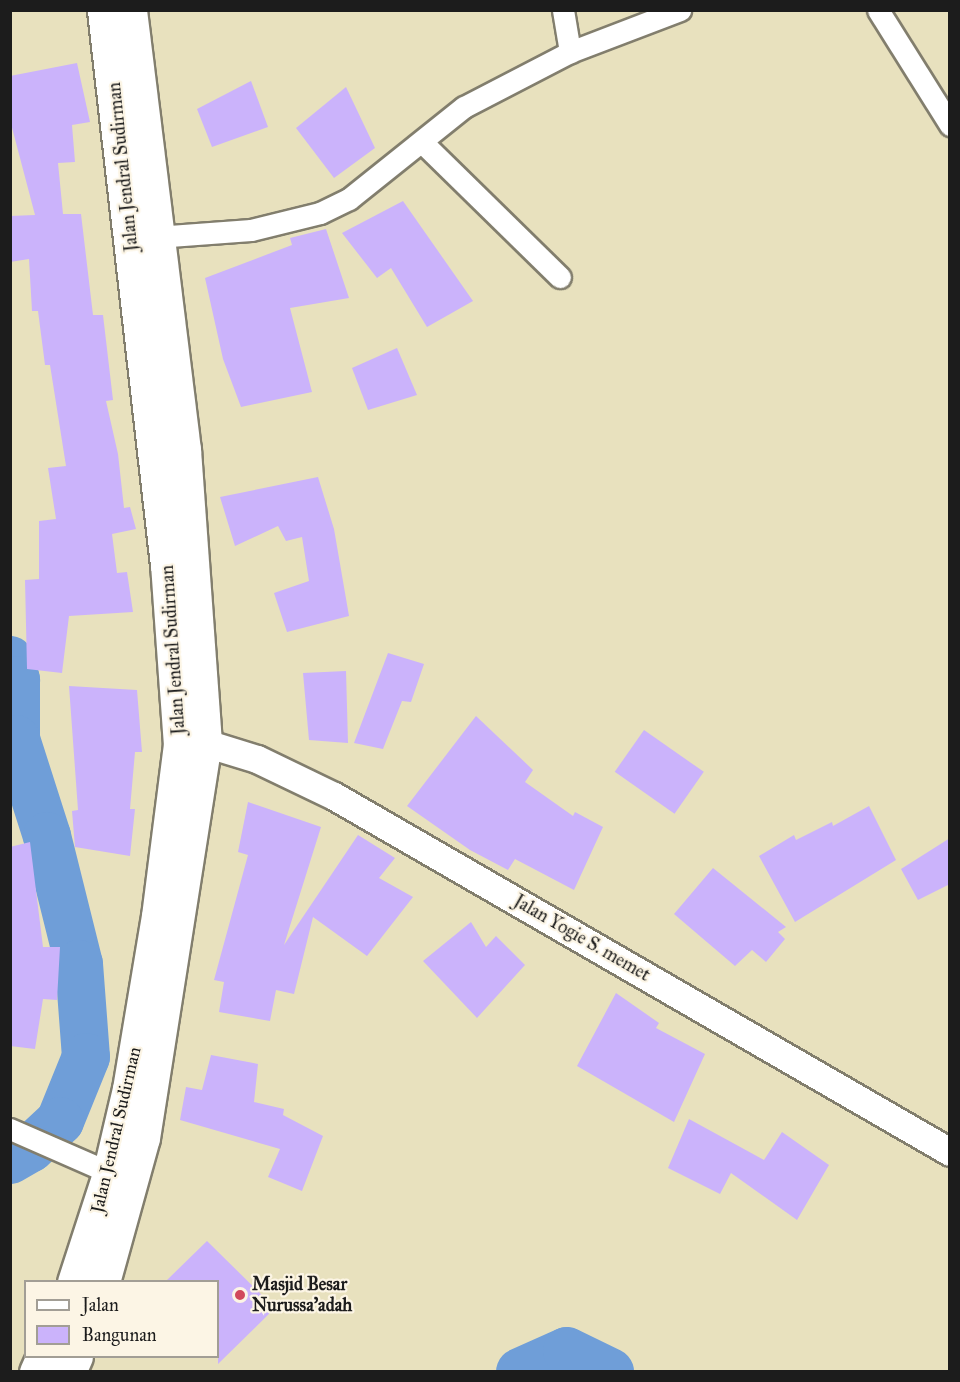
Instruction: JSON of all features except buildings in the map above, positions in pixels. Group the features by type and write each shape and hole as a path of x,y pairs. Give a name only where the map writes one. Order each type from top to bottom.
{"highway":[{"name":"Jalan Jendral Sudirman","path":"104,10 167,565 193,744"},
{"name":"Jalan Jendral Sudirman","path":"103,1280 121,1178 165,1017 193,744 184,450 156,237 130,10"},
{"name":"Jalan Jendral Sudirman","path":"74,1280 121,1178"},
{"path":"48,1365 70,1358"}],"street":[{"path":"563,10 570,52"},
{"path":"156,237 251,230 320,213 349,200 464,107 570,52 680,10"},
{"path":"878,10 950,125"},
{"path":"422,142 560,277"},
{"name":"Jalan Yogie S. memet","path":"193,744 257,759 334,796 950,1152"},
{"path":"15,1130 121,1178"}],"waterway":[{"path":"10,660 16,680 16,739 47,836 79,964 86,1057 60,1121 31,1148 10,1160"},
{"path":"520,1372 567,1351 610,1372"}],"place":[{"name":"Masjid Besar Nurussa'adah","path":"240,1295"}]}
